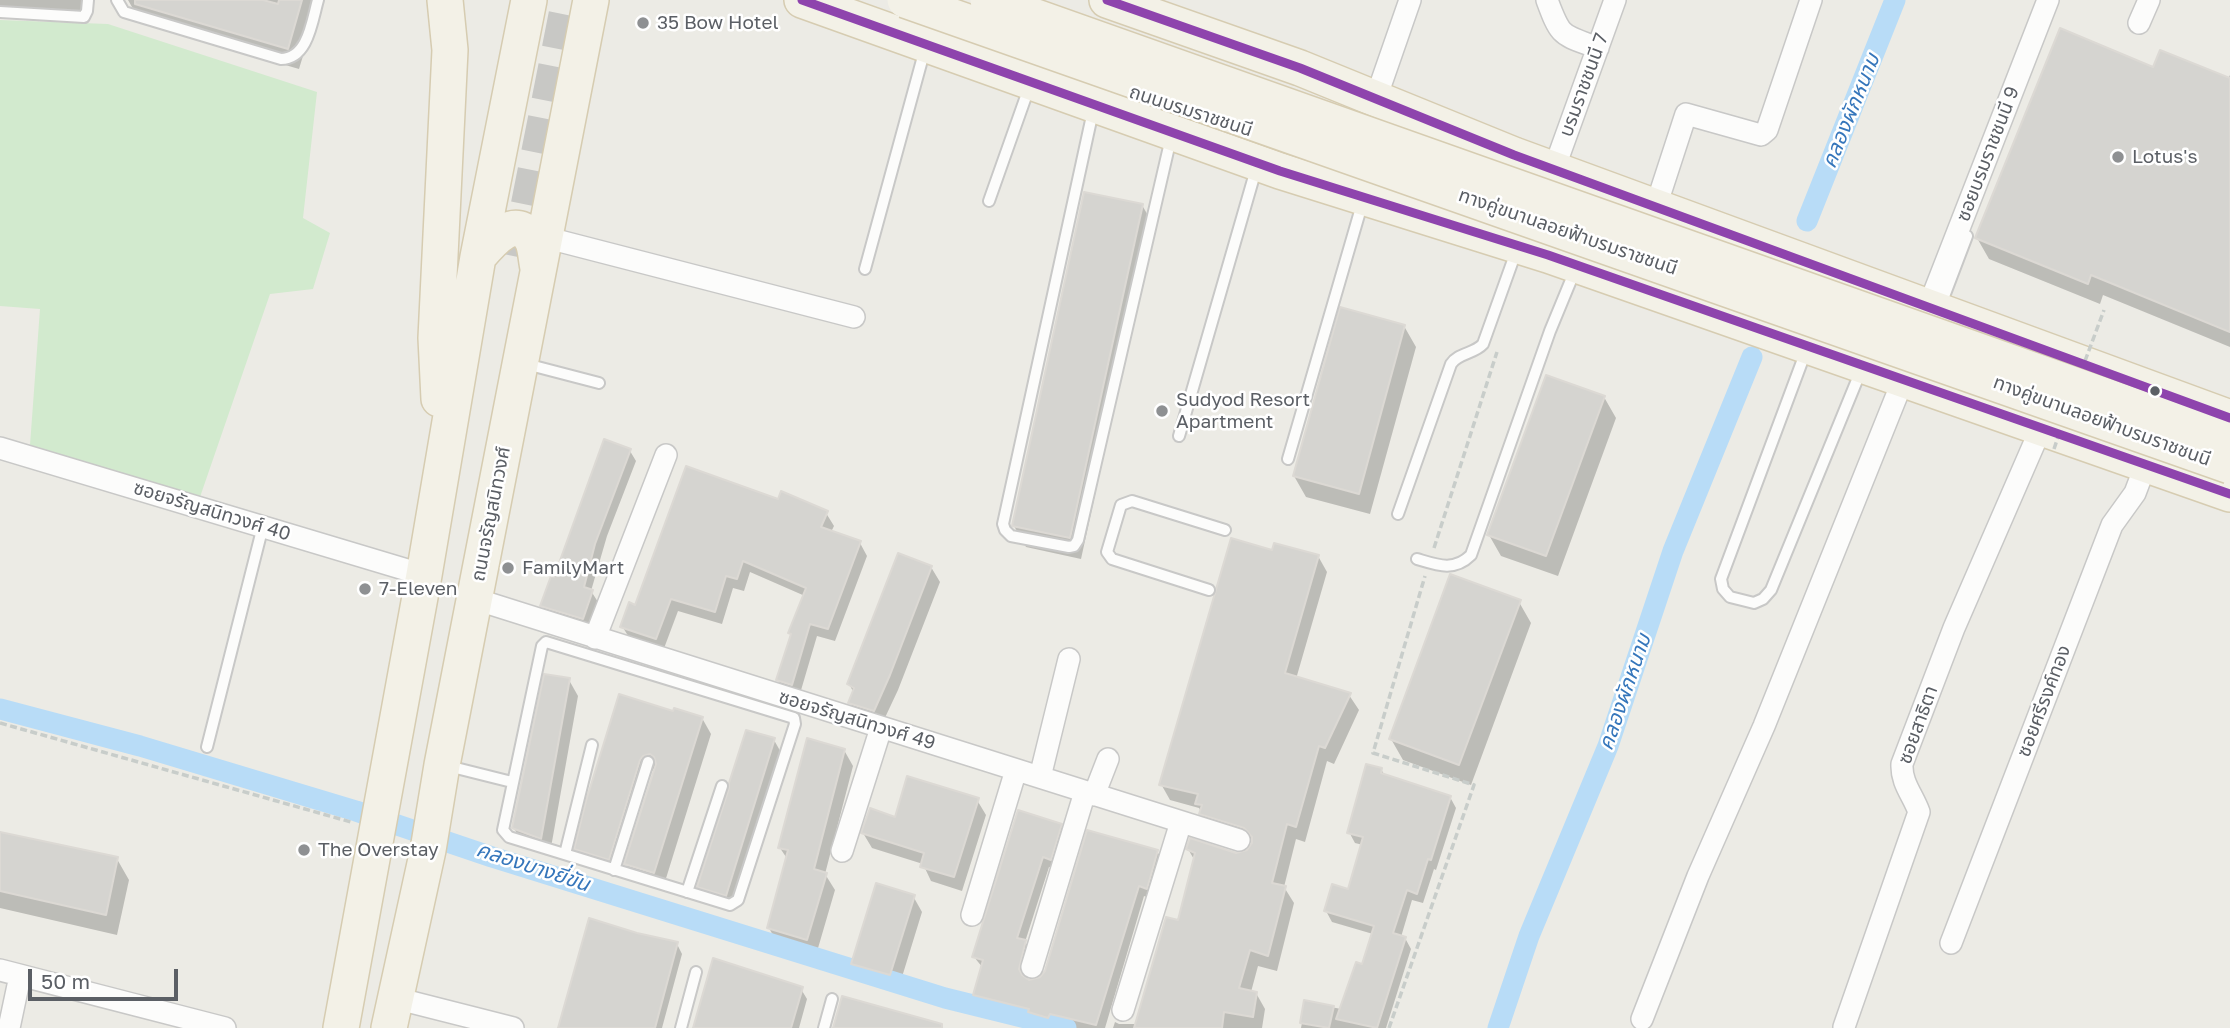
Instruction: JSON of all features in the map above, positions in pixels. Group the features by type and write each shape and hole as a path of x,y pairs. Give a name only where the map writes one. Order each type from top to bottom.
{"main road":[{"path":"441,466 436,338 450,50 445,0"},
{"name":"ถนนจรัญสนิทวงศ์","path":"374,1028 387,1004 400,826 424,575 478,257 529,0"},
{"name":"ถนนจรัญสนิทวงศ์","path":"341,1028 400,826 591,0"},
{"name":"ถนนบรมราชชนนี","path":"874,0 1066,69 1291,144 1365,175 1508,243"},
{"name":"ทางคู่ขนานลอยฟ้าบรมราชชนนี","path":"905,0 2230,466"},
{"name":"ทางคู่ขนานลอยฟ้าบรมราชชนนี","path":"988,0 2230,440"},
{"path":"1024,0 1095,11 1169,10 1300,68 1514,155 2230,418"},
{"name":"ถนนบรมราชชนนี","path":"811,2 1257,163 1577,265 2230,494"},
{"path":"1095,11 1340,117 1514,155"},
{"path":"478,257 497,235 517,229 527,234 533,242 533,254"},
{"name":"ถนนจรัญสนิทวงศ์","path":"400,826 442,765 520,363 533,254"},
{"name":"ถนนจรัญสนิทวงศ์","path":"362,1028 387,1004"}],"street":[{"path":"1376,99 1410,0"},
{"path":"1547,0 1557,27 1566,36 1598,48"},
{"name":"บรมราชชนนี 7","path":"1554,169 1615,0"},
{"path":"1656,206 1686,114 1760,135 1767,130 1811,0"},
{"name":"ซอยบรมราชชนนี 9","path":"1933,310 2048,0"},
{"path":"2138,23 2149,0"},
{"path":"533,254 854,317"},
{"path":"1642,1018 1698,876 1764,726 1903,380"},
{"name":"ซอยสาธิตา","path":"1844,1027 1919,812 1901,776 1902,764 1954,628 2041,428"},
{"name":"ซอยจรัญสนิทวงศ์ 40","path":"0,448 424,575"},
{"path":"595,638 666,456"},
{"name":"ซอยศรีรงค์ทอง","path":"1951,943 2112,525 2134,493 2146,464"},
{"name":"ซอยจรัญสนิทวงศ์ 49","path":"475,599 1239,840"},
{"path":"1040,778 1069,659"},
{"path":"842,851 881,728"},
{"path":"1032,967 1090,793 1108,759"},
{"path":"972,915 1016,770"},
{"path":"1123,1010 1181,822"},
{"path":"9,1028 10,973 225,1028"},
{"path":"387,1004 513,1028"}],"lane":[{"path":"0,12 83,17 87,11 88,0"},
{"path":"117,0 124,12 281,60 294,57 302,48 318,0"},
{"path":"865,269 926,44"},
{"path":"989,201 1031,82"},
{"path":"1933,310 2024,87"},
{"path":"1095,105 1003,524 1006,533 1011,536 1069,547 1074,546 1078,540 1172,132"},
{"path":"1179,436 1257,163"},
{"path":"1288,459 1364,198"},
{"path":"1398,514 1451,364 1454,359 1474,352 1483,344 1508,243"},
{"path":"1417,559 1441,566 1456,566 1471,555 1550,331 1577,265"},
{"path":"1808,346 1721,579 1723,589 1730,597 1754,603 1763,599 1771,590 1863,366"},
{"path":"520,363 599,383"},
{"path":"1209,590 1112,559 1107,552 1121,505 1126,502 1132,501 1225,530"},
{"path":"207,747 263,526"},
{"path":"546,642 792,716 795,724 737,902 730,905 565,854 504,833 503,830 542,646 546,642"},
{"path":"565,854 592,745"},
{"path":"614,870 648,762"},
{"path":"442,765 512,782"},
{"path":"687,892 722,786"},
{"path":"681,1028 695,972"},
{"path":"824,1028 832,999"}],"path":[{"path":"1389,1028 1474,785 1373,753 1429,563 1500,341"},
{"path":"0,723 400,826"}],"green space":[{"path":"0,20 108,24 317,92 303,218 330,233 313,289 270,294 200,497 30,445 40,309 0,306"}],"building":[{"path":"135,0 263,0 278,4 279,0 302,0 288,49 135,4"},
{"name":"Lotus's","path":"2060,28 2153,67 2160,50 2230,78 2230,332 2091,275 2088,284 1975,238"},
{"path":"1084,192 1143,204 1070,538 1012,526"},
{"path":"1340,307 1405,325 1359,494 1293,476"},
{"path":"1546,375 1605,396 1546,556 1487,535"},
{"path":"604,439 631,449 595,544 584,587 593,590 583,619 540,606 551,576 554,577"},
{"path":"686,466 778,499 781,491 828,511 821,527 861,541 828,629 810,624 792,685 776,680 791,634 788,633 806,588 743,561 737,579 726,576 715,612 671,599 656,639 620,627 629,602 635,605"},
{"path":"1231,538 1272,550 1274,543 1319,555 1285,673 1351,693 1325,748 1319,746 1296,827 1287,824 1272,883 1286,886 1268,956 1250,950 1239,988 1257,992 1253,1017 1224,1012 1222,1028 1134,1028 1166,917 1178,920 1195,853 1186,849 1190,838 1236,853 1247,850 1252,843 1252,837 1244,828 1199,814 1202,805 1195,804 1198,794 1159,785"},
{"path":"898,553 932,566 874,711 848,703 854,688 847,684"},
{"path":"1450,574 1521,600 1459,765 1389,739"},
{"path":"544,674 570,678 541,839 512,828"},
{"path":"619,694 673,711 674,708 703,717 654,873 624,864 656,764 650,754 640,760 609,860 574,849"},
{"path":"746,730 775,738 726,896 697,887"},
{"path":"807,738 845,749 814,869 827,873 807,940 767,928 788,850 778,848"},
{"path":"1366,764 1382,768 1381,773 1451,796 1417,894 1407,890 1393,933 1406,937 1377,1028 1336,1019 1356,962 1362,964 1374,926 1324,911 1332,884 1348,889 1363,837 1347,833"},
{"path":"907,776 979,798 954,877 920,867 924,853 861,833 870,808 895,817"},
{"path":"1018,810 1062,824 1051,860 1043,857 1017,938 1026,940 1019,969 1029,980 1040,977 1045,971 1087,830 1158,850 1147,889 1139,886 1096,1025 1050,1014 1048,1018 1028,1012 1029,1009 973,995 983,960 972,957"},
{"path":"0,832 118,857 106,915 0,891"},
{"path":"876,883 915,895 890,975 851,964"},
{"path":"589,918 678,942 655,1028 558,1028"},
{"path":"713,958 803,987 791,1028 693,1028"},
{"path":"842,996 942,1024 942,1028 833,1028"},
{"path":"1304,1000 1334,1006 1329,1028 1300,1023"}],"waterway":[{"name":"คลองผักหนาม","path":"1807,221 1895,0"},
{"name":"คลองผักหนาม","path":"1498,1028 1529,936 1608,746 1673,551 1752,357"},
{"name":"คลองบางยี่ขัน","path":"0,709 140,746 356,811 492,857 945,998 1066,1028"}],"tunnel":[{"path":"518,257 569,0"}],"transit line":[{"path":"802,0 1280,171 1548,255 2230,494"},
{"path":"1107,0 1300,68 1514,155 2230,418"}],"place":[{"name":"35 Bow Hotel","path":"643,23"},
{"name":"Lotus's","path":"2118,157"},
{"name":"Sudyod Resort Apartment","path":"1162,411"},
{"name":"FamilyMart","path":"508,568"},
{"name":"7-Eleven","path":"365,589"},
{"name":"The Overstay","path":"304,850"}]}
